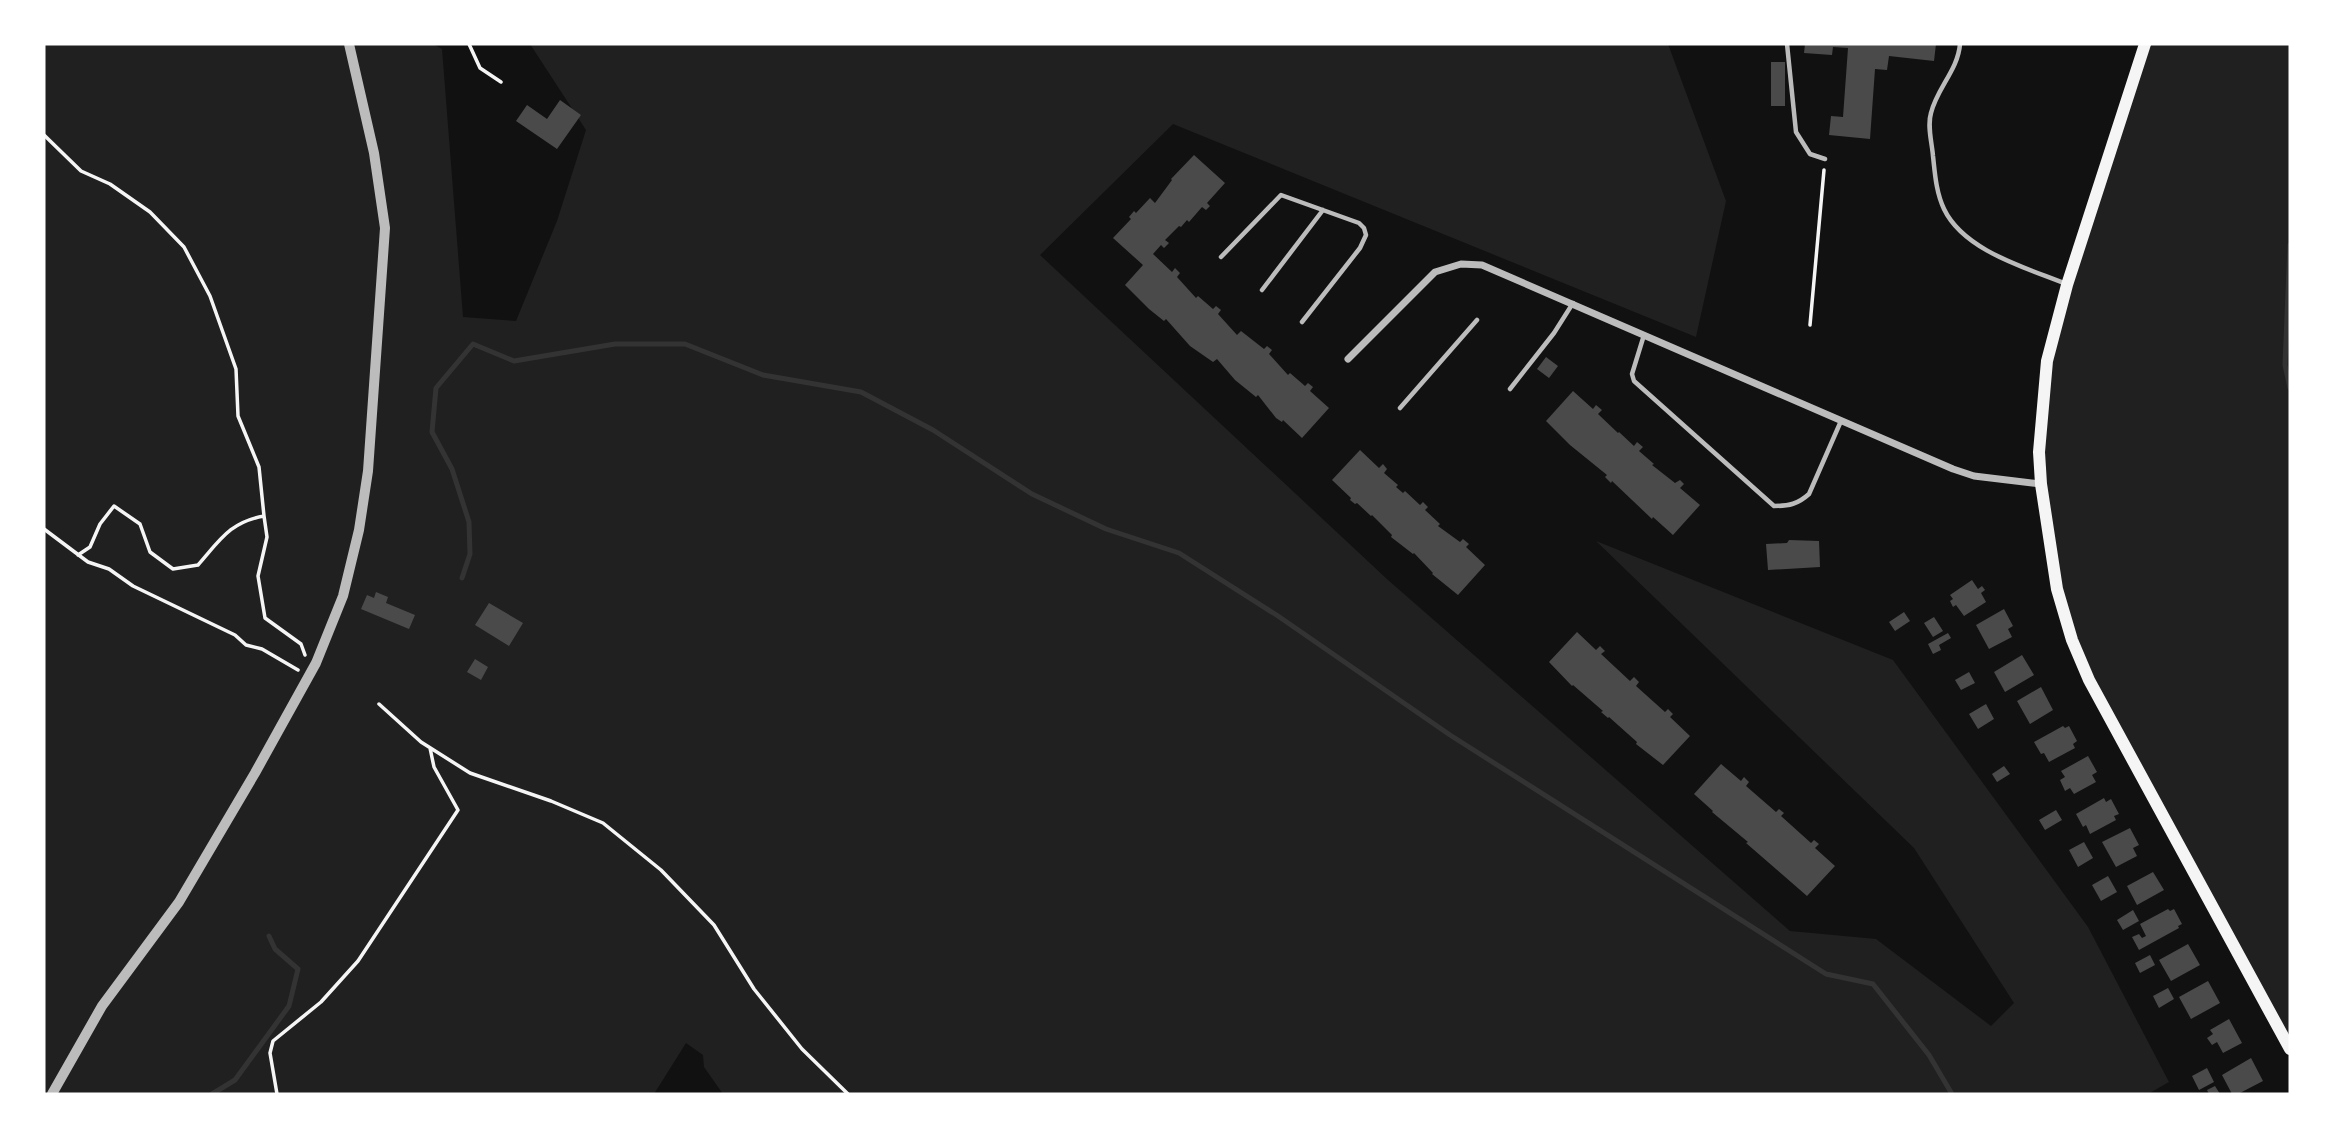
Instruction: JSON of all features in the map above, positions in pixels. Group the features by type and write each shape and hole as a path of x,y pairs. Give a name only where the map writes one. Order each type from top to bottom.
{"main road":[{"path":"2145,44 2067,285 2047,361 2039,452 2040,484 2057,589 2072,640 2090,680 2290,1049"}],"street":[{"path":"52,1094 102,1006 178,902 308,678 338,612 359,530 368,471 386,228 374,153 349,44"},
{"path":"1348,359 1435,272 1461,264 1482,265 1953,469 1974,476 2040,484"}],"lane":[{"path":"1787,44 1796,132 1810,154 1825,159"},
{"path":"1960,44 1954,67 1936,96 1930,116 1935,182 1945,211 1963,233 1994,255 2067,285"},
{"path":"1221,257 1281,195 1359,223 1366,235 1360,248 1302,322"},
{"path":"1262,290 1323,210"},
{"path":"1510,389 1573,303"},
{"path":"1400,408 1477,320"},
{"path":"1645,334 1632,374 1634,382 1774,506 1789,506 1809,494 1841,421"}],"path":[{"path":"469,44 480,68 501,82"},
{"path":"44,135 81,171 110,184 150,212 184,247 210,296 236,369 238,416 259,467 267,537 258,576 265,618 302,644 308,678"},
{"path":"1810,325 1825,159"},
{"path":"78,555 90,547 100,524 114,506 140,524 150,552 173,569 198,565 229,530 244,519 264,516"},
{"path":"44,529 88,562 109,569 133,586 236,635 246,645 262,649 290,663 308,678"},
{"path":"379,704 429,747 470,773 551,801 603,823 661,870 714,925 754,989 802,1049 848,1094"},
{"path":"277,1094 270,1053 273,1041 321,1002 358,961 458,810 434,766 429,747"}],"shaded area":[{"path":"44,44 433,44 442,49 463,317 516,321 557,221 586,130 530,44 1668,44 1726,201 1696,337 1173,124 1040,255 1388,580 1790,931 1876,939 1991,1026 2014,1003 1914,848 1596,541 1893,660 2088,927 2169,1082 2148,1094 723,1094 704,1067 703,1055 686,1043 654,1094 44,1094"},
{"path":"2145,44 2290,44 2290,1049 2089,680 2050,549 2043,414 2067,285"}],"building":[{"path":"1805,44 1936,44 1934,61 1889,56 1887,70 1875,69 1870,139 1829,135 1831,116 1843,117 1848,48 1833,47 1832,55 1804,53"},
{"path":"1771,62 1785,62 1785,106 1771,106"},
{"path":"560,100 581,115 557,149 516,121 527,105 547,119"},
{"path":"1194,155 1225,183 1207,203 1210,206 1206,210 1202,207 1189,222 1187,220 1179,226 1165,240 1169,243 1164,248 1161,245 1153,254 1172,272 1175,268 1180,273 1177,277 1196,298 1198,296 1213,309 1216,306 1221,310 1218,314 1237,335 1241,331 1264,349 1267,346 1272,350 1269,354 1288,375 1290,373 1305,386 1308,383 1313,387 1310,391 1329,408 1302,438 1283,420 1282,422 1276,418 1258,395 1256,397 1235,380 1217,359 1213,362 1190,346 1166,319 1164,321 1149,309 1125,285 1143,265 1113,238 1131,219 1129,217 1134,211 1136,213 1150,198 1155,203 1171,179"},
{"path":"1546,357 1558,366 1549,378 1537,369"},
{"path":"1573,391 1593,409 1596,405 1602,410 1598,414 1634,446 1637,442 1643,447 1639,451 1654,464 1652,465 1675,483 1680,480 1684,484 1680,488 1700,505 1673,535 1612,481 1611,483 1605,477 1607,475 1546,421"},
{"path":"1360,450 1379,468 1383,464 1387,469 1384,473 1398,485 1396,487 1403,493 1405,491 1420,505 1423,502 1428,507 1425,510 1440,524 1438,526 1460,542 1463,539 1469,544 1466,547 1485,565 1458,595 1432,574 1414,553 1391,537 1372,515 1350,500 1332,480"},
{"path":"1789,540 1819,541 1820,567 1768,570 1766,544 1787,543"},
{"path":"1972,580 1978,589 1982,586 1985,590 1981,593 1986,602 1964,616 1956,605 1953,607 1950,595"},
{"path":"376,592 388,597 386,603 415,615 409,629 361,609 367,595 374,598"},
{"path":"489,603 523,623 509,646 475,625"},
{"path":"2004,609 2013,626 2008,629 2012,637 1989,649 1976,625"},
{"path":"1904,612 1910,621 1895,631 1889,622"},
{"path":"1934,617 1943,631 1933,637 1924,623"},
{"path":"1577,632 1596,650 1600,646 1605,651 1601,654 1630,681 1634,677 1639,682 1636,686 1665,712 1668,709 1673,714 1670,717 1690,736 1663,765 1636,744 1637,742 1572,686 1549,662"},
{"path":"1948,633 1951,638 1939,645 1941,650 1933,654 1928,644"},
{"path":"2022,655 2034,675 2005,692 1994,672"},
{"path":"475,659 488,667 481,680 467,672"},
{"path":"1969,672 1975,683 1961,690 1955,680"},
{"path":"2041,687 2053,710 2030,724 2017,701"},
{"path":"1986,704 1994,719 1978,729 1969,714"},
{"path":"2063,726 2069,726 2077,741 2073,744 2075,748 2049,762 2034,742"},
{"path":"2088,756 2097,772 2092,775 2096,782 2074,794 2070,788 2065,791 2060,780 2065,777 2061,771"},
{"path":"1721,764 1741,781 1744,777 1749,782 1746,786 1776,812 1779,809 1784,813 1781,816 1811,843 1814,840 1819,844 1815,848 1835,866 1807,896 1694,794"},
{"path":"2004,766 2010,774 1997,782 1992,774"},
{"path":"2104,798 2106,802 2111,799 2119,814 2114,816 2116,820 2090,834 2076,814"},
{"path":"2056,810 2062,820 2045,830 2039,820"},
{"path":"2130,828 2139,845 2133,848 2137,856 2116,867 2102,842"},
{"path":"2084,842 2093,858 2078,867 2069,850"},
{"path":"2153,872 2164,890 2137,905 2127,886"},
{"path":"2108,876 2117,892 2101,901 2092,885"},
{"path":"2168,909 2174,909 2182,924 2139,950 2132,937 2139,934 2142,938 2146,936 2140,924"},
{"path":"2133,910 2139,921 2123,930 2117,920"},
{"path":"2188,944 2200,965 2171,981 2159,960"},
{"path":"2150,955 2155,965 2140,973 2135,963"},
{"path":"2208,981 2220,1003 2191,1019 2179,997"},
{"path":"2168,988 2174,999 2159,1008 2153,996"},
{"path":"2229,1019 2242,1043 2223,1053 2217,1042 2212,1045 2207,1038 2213,1034 2210,1030"},
{"path":"2251,1058 2263,1081 2238,1094 2232,1094 2222,1075"},
{"path":"2207,1068 2214,1082 2199,1090 2192,1076"},
{"path":"2215,1086 2220,1094 2209,1094 2207,1090"}],"waterway":[{"path":"2290,245 2285,365 2290,388"},
{"path":"462,578 470,554 469,522 452,469 432,432 436,388 473,344 514,361 615,344 685,344 763,375 861,392 933,430 1032,494 1106,529 1179,553 1278,616 1450,735 1826,974 1873,984 1929,1055 1952,1094"},
{"path":"212,1094 235,1080 289,1006 298,969 275,949 269,936"}]}
